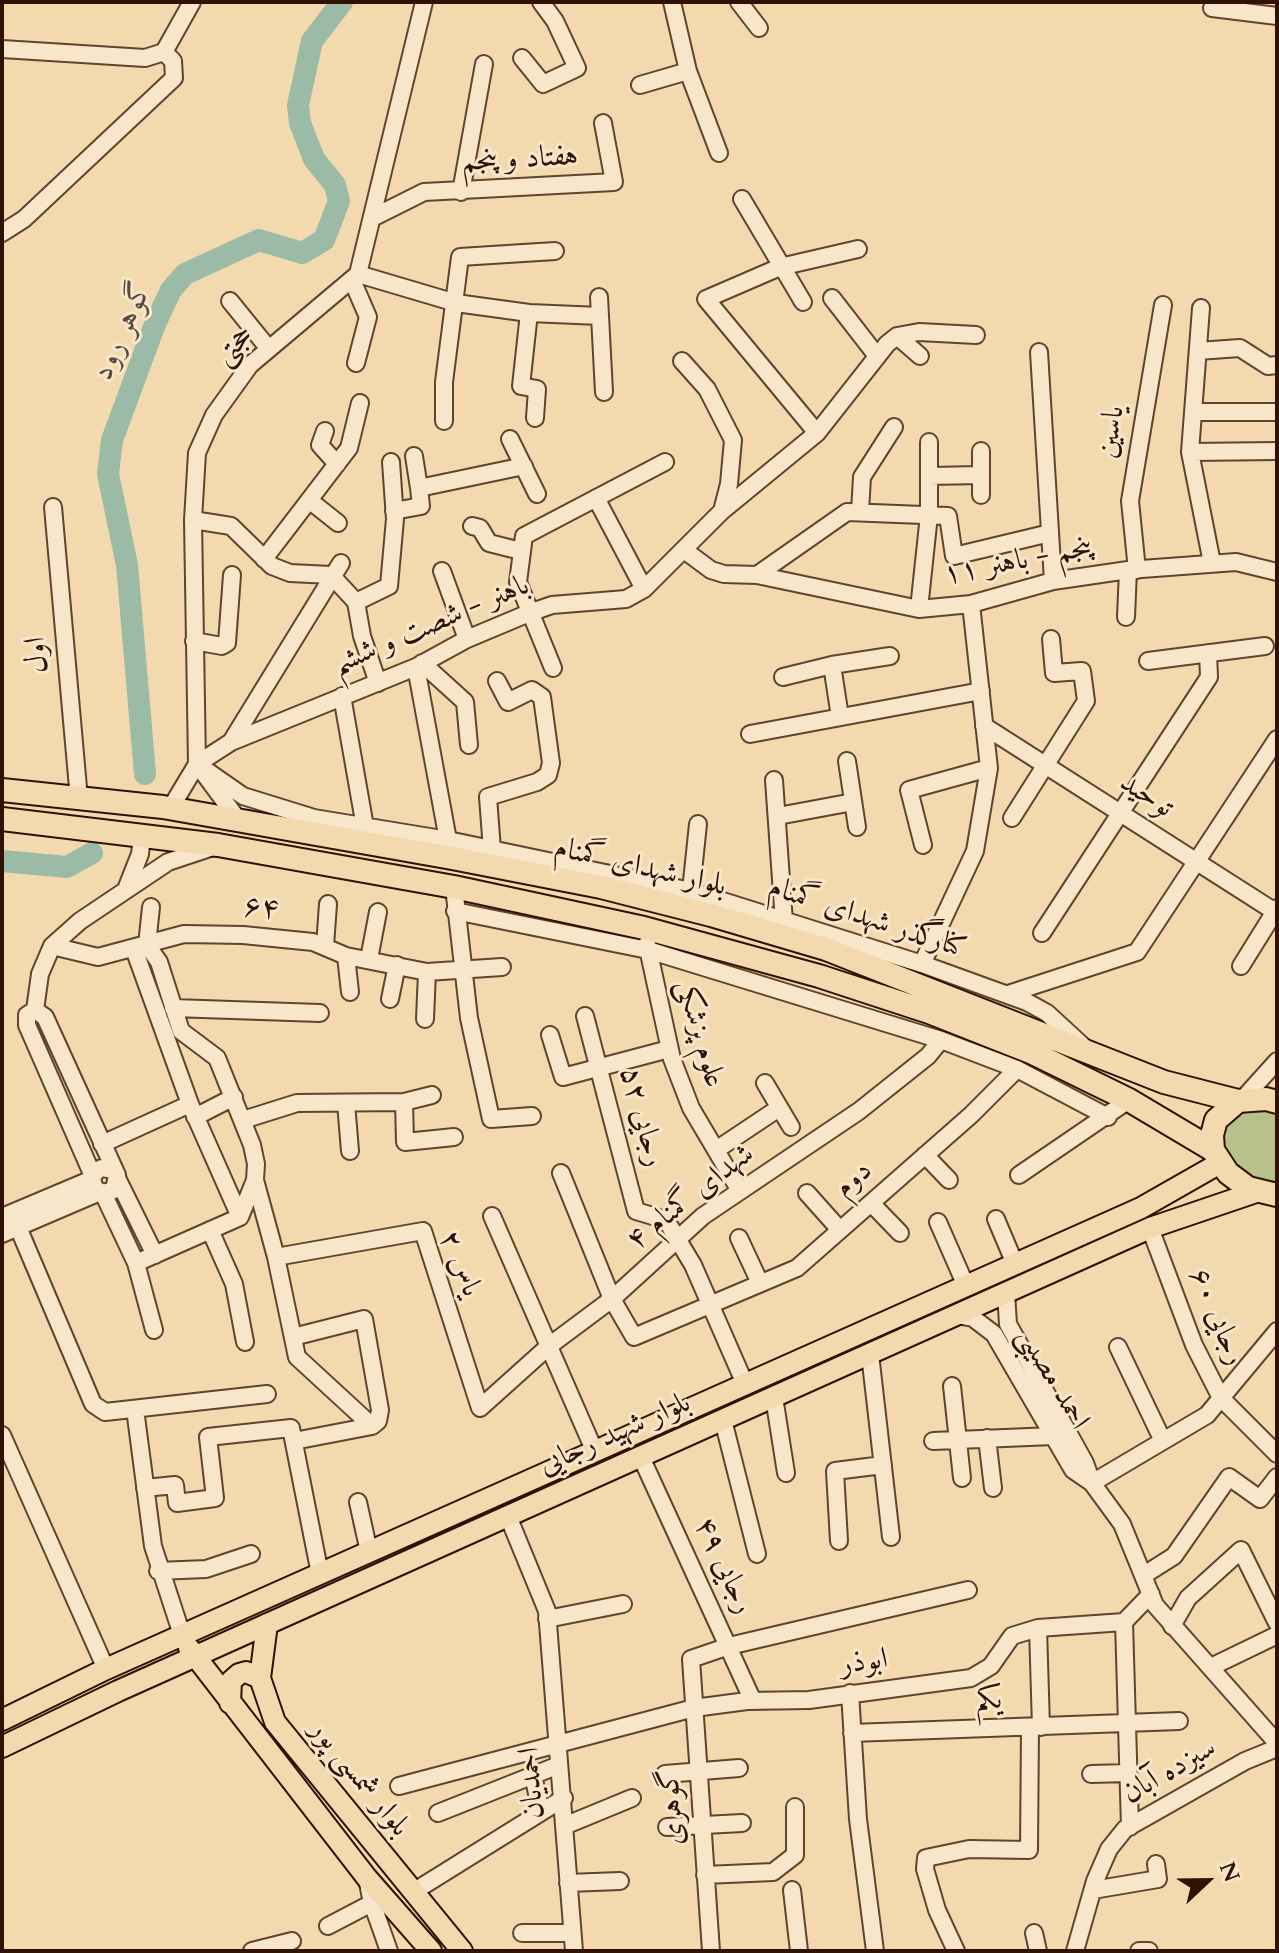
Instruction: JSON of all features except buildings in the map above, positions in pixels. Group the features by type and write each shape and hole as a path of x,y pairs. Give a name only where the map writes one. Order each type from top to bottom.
{"highway":[{"name":"بلوار شهدای گمنام","path":"2,790 170,809 279,828 401,841 615,891 711,915 865,964 1164,1082 1240,1101 1266,1099 1277,1102"},
{"name":"بلوار شهدای گمنام","path":"2,819 218,845 454,887 644,928 842,984 929,1012 1033,1053 1129,1100 1217,1156 1238,1181 1268,1193"},
{"path":"1154,1115 1164,1110 1169,1102 1164,1082"},
{"path":"1217,1156 1212,1135 1216,1120 1240,1101"}],"main road":[{"name":"بلوار شهید رجایی","path":"3,1718 106,1669 1141,1208 1174,1189 1217,1156"},
{"path":"1174,1189 1183,1187 1192,1191 1197,1199 1197,1208 1190,1214"},
{"name":"بلوار شهید رجایی","path":"2,1747 194,1657 1150,1228 1268,1193"},
{"name":"بلوار شمسی پور","path":"267,1624 260,1678 275,1722 462,1951"},
{"name":"بلوار شمسی پور","path":"182,1635 194,1657 367,1878 431,1951"},
{"path":"230,1703 231,1681 239,1674 246,1672 260,1678"}],"street":[{"path":"2,49 53,55 145,58 164,52 192,2"},
{"path":"356,363 368,317 355,277 374,217 412,41 424,2"},
{"path":"522,58 543,84 577,68 555,21 541,2"},
{"path":"672,2 688,71 719,153"},
{"path":"739,2 759,28"},
{"path":"1212,8 1277,16"},
{"path":"2,233 24,219 174,78 173,61 164,52"},
{"path":"461,192 484,64"},
{"path":"640,85 688,71"},
{"name":"هفتاد و پنجم","path":"374,217 424,192 614,182 603,123"},
{"path":"742,199 803,302"},
{"path":"817,433 706,299 780,267 858,249"},
{"path":"444,421 444,382 460,257 555,251"},
{"path":"355,277 456,303 529,313 600,316"},
{"name":"حجتی","path":"197,764 193,520 197,453 214,415 244,371 355,277"},
{"path":"599,297 604,392"},
{"path":"832,298 877,356"},
{"path":"230,301 269,349"},
{"name":"یاسین","path":"1126,617 1132,570 1130,501 1163,305"},
{"path":"1201,308 1190,452 1212,563"},
{"path":"529,313 521,386 537,389 535,418"},
{"path":"897,336 919,332 976,335"},
{"path":"897,336 920,356"},
{"name":"باهنر - شصت و ششم","path":"197,764 231,742 378,683 467,639 529,613 552,605 617,602 644,589 722,511 817,433 877,356 897,336"},
{"path":"1198,351 1240,348 1268,366 1277,365"},
{"path":"1039,352 1053,581"},
{"path":"682,361 707,389 733,440 729,484 722,511"},
{"path":"264,559 349,448 360,403"},
{"path":"1194,412 1277,412"},
{"path":"860,512 862,477 894,427"},
{"path":"325,431 320,445 337,464"},
{"path":"510,439 537,494"},
{"path":"919,609 929,515 929,442"},
{"path":"981,451 981,495"},
{"path":"1190,452 1277,451"},
{"path":"394,511 421,506 414,456"},
{"path":"356,602 389,586 394,511 391,462"},
{"path":"553,668 518,582 524,536 665,462"},
{"path":"419,488 524,466"},
{"path":"929,476 980,475"},
{"path":"596,498 644,589"},
{"path":"309,500 338,523"},
{"name":"اول","path":"53,507 79,799"},
{"path":"757,575 847,512 948,516 954,556 1050,533"},
{"path":"193,520 231,526 264,559 290,573 336,569"},
{"path":"472,526 480,528 489,543 521,551"},
{"name":"پنجم - باهنر ۱۱","path":"684,550 711,570 724,574 757,575 919,609 971,604 1053,581 1132,570 1212,563 1253,564 1277,572"},
{"path":"336,569 356,602 362,636 378,683"},
{"path":"231,742 336,569"},
{"path":"442,571 467,639"},
{"path":"194,641 222,646 227,643 232,575"},
{"path":"922,964 975,851 989,768 971,604"},
{"path":"1012,818 1086,701 1082,671 1054,673 1051,639"},
{"path":"1148,661 1265,646"},
{"path":"1042,933 1209,677 1208,653"},
{"path":"783,677 890,656"},
{"path":"419,665 465,702 469,745"},
{"path":"419,665 448,840"},
{"path":"832,665 840,717"},
{"path":"492,850 488,797 537,782 548,775 551,763 542,697 532,690 508,702 497,681"},
{"path":"750,734 981,691"},
{"path":"342,696 365,827"},
{"name":"توحید","path":"984,726 1276,911"},
{"path":"1008,994 1137,952 1277,739"},
{"path":"847,761 857,827"},
{"path":"170,809 197,764 239,821"},
{"name":"کنارگذر شهدای گمنام","path":"197,764 243,796 314,818 365,827 401,841 448,840 691,891 922,964 1008,994 1047,1013 1089,1052"},
{"path":"923,845 909,790 989,768"},
{"path":"774,780 784,922"},
{"path":"778,816 853,802"},
{"path":"279,828 314,818"},
{"path":"691,891 698,824"},
{"path":"127,887 140,854 142,835"},
{"path":"35,1010 40,974 52,946 127,887 168,862 218,845"},
{"path":"454,887 477,1063 491,1119 532,1116"},
{"path":"325,946 328,904"},
{"path":"151,907 141,947 173,1034 192,1110 240,1217"},
{"path":"455,911 648,950 869,1017 1017,1069 1108,1117"},
{"path":"1241,966 1276,911"},
{"path":"369,959 378,912"},
{"name":"علوم پزشکی","path":"644,928 669,1049 691,1108 740,1191"},
{"name":"۶۴","path":"52,946 98,957 202,933 313,942 346,956 427,972 502,967"},
{"path":"844,940 865,964 891,955"},
{"path":"141,947 159,962 173,1008 173,1034"},
{"path":"346,956 350,992"},
{"path":"390,999 397,965"},
{"path":"425,1019 427,972"},
{"path":"842,984 869,1017"},
{"path":"173,1008 320,1013"},
{"path":"35,1010 45,1017 155,1255"},
{"path":"35,1010 27,1015 27,1025 97,1185 136,1263 154,1330"},
{"name":"رجایی ۵۲","path":"585,1016 636,1211 666,1220 678,1238 745,1384"},
{"path":"136,1263 240,1217 255,1180 256,1164 243,1120 217,1058 173,1034"},
{"path":"550,1035 563,1077 669,1049"},
{"name":"شهدای گمنام ۴","path":"480,1408 549,1346 612,1299 678,1238 740,1191 859,1111 928,1056 941,1040"},
{"path":"1240,1101 1277,1061"},
{"name":"دوم","path":"709,1304 797,1268 1017,1069"},
{"path":"765,1083 791,1127"},
{"path":"243,1120 297,1103 404,1102 432,1095"},
{"path":"102,1144 234,1097"},
{"path":"1019,1175 1129,1100"},
{"path":"404,1102 405,1142 454,1137"},
{"path":"346,1103 350,1151"},
{"path":"716,1150 779,1108"},
{"path":"925,1155 949,1180"},
{"path":"2,1234 97,1185 102,1168 116,1175"},
{"path":"561,1173 612,1299 634,1337 709,1304"},
{"path":"2,1217 97,1185 114,1190 116,1175"},
{"path":"255,1180 276,1257 297,1357 372,1426"},
{"path":"807,1193 840,1230"},
{"path":"871,1203 900,1233"},
{"path":"492,1216 595,1452"},
{"path":"996,1219 1015,1264"},
{"path":"938,1222 966,1286"},
{"path":"18,1227 93,1404 105,1412 267,1394"},
{"name":"رجایی ۶۰","path":"1150,1228 1194,1345 1221,1398 1277,1454"},
{"path":"210,1230 234,1284 245,1342"},
{"name":"یاس ۲","path":"276,1257 423,1231 480,1408"},
{"path":"739,1238 760,1283"},
{"name":"احمد مصیبی","path":"1006,1293 1011,1328 1085,1463 1092,1483 1122,1524 1151,1594 1172,1626 1213,1666 1277,1745"},
{"name":"احمد مصیبی","path":"957,1315 973,1318 994,1334 1073,1470 1092,1483"},
{"path":"145,1488 175,1485 177,1503 215,1498 208,1437 293,1434 372,1426 378,1421 379,1392 364,1319 293,1337"},
{"path":"994,1334 1002,1328 1011,1328"},
{"path":"1092,1483 1207,1415 1274,1341"},
{"path":"1118,1347 1163,1441"},
{"path":"870,1354 891,1537"},
{"path":"952,1386 962,1478"},
{"path":"774,1397 786,1473"},
{"path":"135,1409 158,1571 182,1635"},
{"path":"723,1420 757,1554"},
{"path":"293,1434 320,1574"},
{"path":"2,1435 106,1669"},
{"path":"933,1441 1053,1436"},
{"path":"987,1438 993,1488"},
{"name":"رجایی ۴۹","path":"641,1457 753,1701"},
{"path":"839,1541 835,1471 883,1465"},
{"path":"1144,1575 1174,1556 1229,1477 1260,1499 1277,1477"},
{"path":"358,1502 369,1552"},
{"name":"احمدیان","path":"508,1516 547,1615 574,1951"},
{"path":"1172,1626 1188,1598 1241,1550 1277,1623"},
{"path":"158,1571 206,1569 251,1554"},
{"path":"729,1646 968,1590"},
{"path":"1130,1827 1124,1622 1151,1594"},
{"path":"547,1615 623,1604"},
{"name":"ابوذر","path":"399,1786 694,1708 753,1701 809,1700 980,1675 991,1666 1012,1636 1038,1628 1124,1622"},
{"path":"956,1951 937,1910 925,1869 926,1858 969,1849 1029,1850 1038,1628"},
{"path":"1213,1666 1277,1635"},
{"name":"گوهری","path":"711,1951 691,1659 729,1646"},
{"path":"850,1693 858,1819 875,1951"},
{"path":"1127,1721 1179,1721"},
{"name":"یکم","path":"852,1733 1127,1721"},
{"name":"سیزده آبان","path":"1075,1951 1109,1849 1130,1827 1277,1745"},
{"path":"438,1813 559,1765"},
{"path":"665,1774 739,1768"},
{"path":"1091,1774 1128,1773"},
{"path":"533,1775 541,1812"},
{"path":"413,1892 564,1798"},
{"path":"564,1826 632,1798"},
{"path":"705,1875 773,1872 795,1855 795,1807"},
{"path":"667,1827 742,1823"},
{"path":"1093,1890 1158,1879 1156,1864"},
{"path":"367,1878 372,1903 389,1951"},
{"path":"568,1883 620,1881"},
{"path":"792,1890 799,1951"},
{"path":"328,1926 372,1903"},
{"path":"522,1933 572,1933"},
{"path":"1034,1933 1038,1951"},
{"path":"252,1951 292,1941"},
{"path":"1139,1951 1149,1951"}],"green space":[{"path":"1251,1106 1277,1110 1277,1189 1262,1186 1226,1161 1221,1125"}],"waterway":[{"name":"گوهر رود","path":"145,774 127,565 108,474 112,440 155,324 171,290 185,274 259,240 302,253 324,240 339,201 335,185 314,159 300,123 298,105 312,41 342,2"},
{"name":"گوهر رود","path":"2,861 67,867 92,853"}]}
